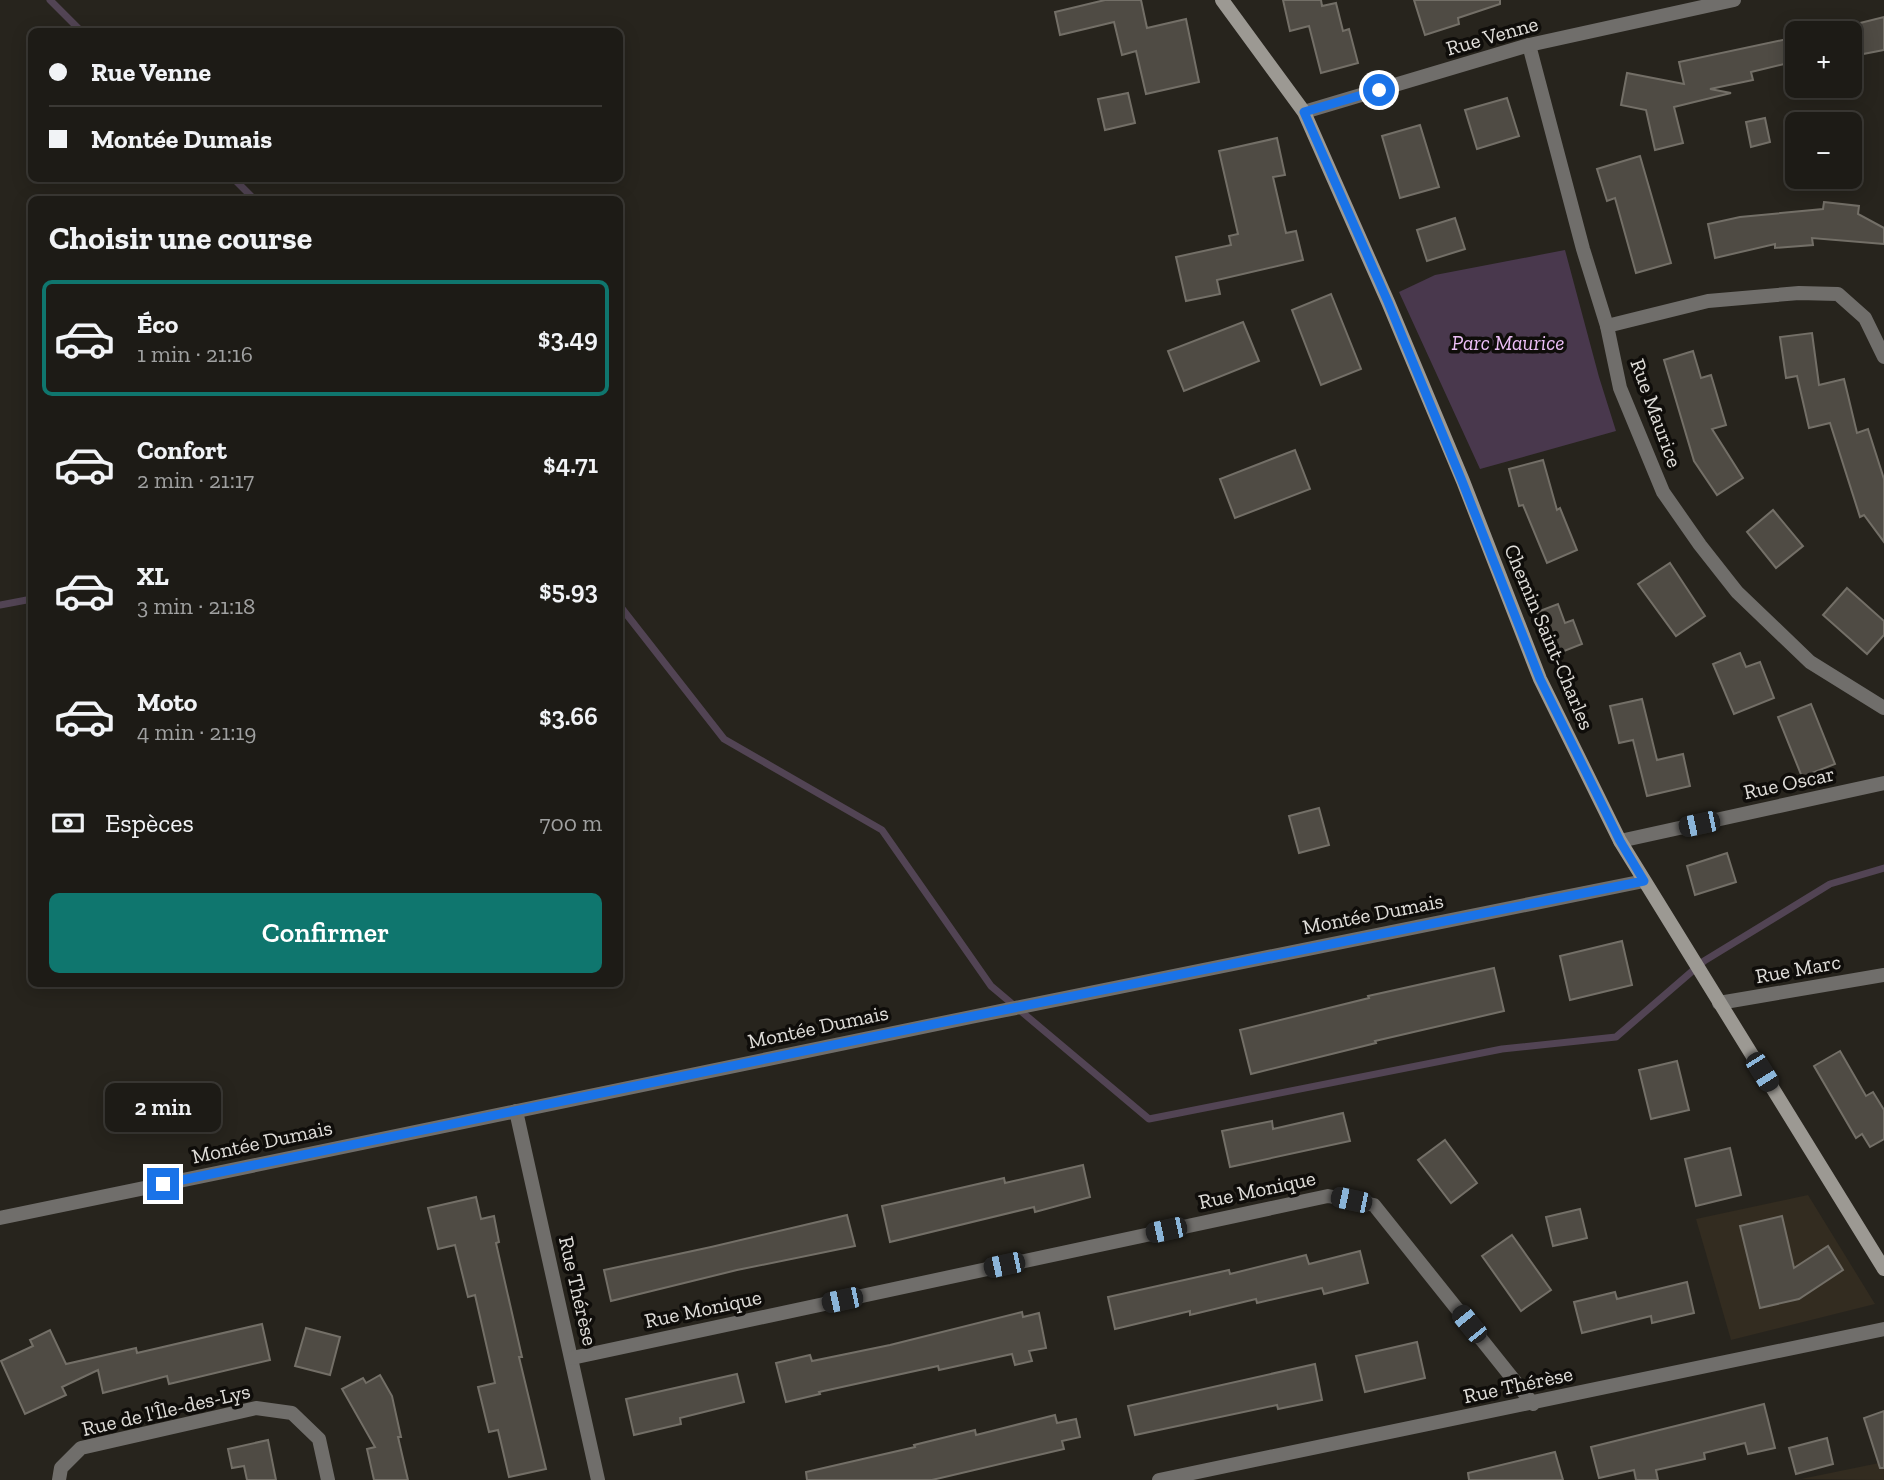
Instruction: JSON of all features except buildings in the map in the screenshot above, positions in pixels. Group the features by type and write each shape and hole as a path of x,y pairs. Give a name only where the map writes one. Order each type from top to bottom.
{"main road":[{"name":"Chemin Saint-Charles","path":"1222,0 1304,112 1388,302 1540,679 1620,841 1884,1269"}],"street":[{"name":"Rue Venne","path":"1304,112 1530,46 1734,0"},
{"name":"Rue Maurice","path":"1530,46 1583,250 1606,326 1620,388 1663,492 1737,592 1810,662 1884,708"},
{"path":"1606,326 1708,301 1799,293 1838,294 1865,318 1884,357"},
{"name":"Rue Oscar","path":"1620,841 1884,783"},
{"name":"Montée Dumais","path":"0,1218 1644,881"},
{"name":"Rue Marc","path":"1719,1003 1884,975"},
{"name":"Rue Thérèse","path":"516,1111 598,1480"},
{"name":"Rue Monique","path":"572,1359 1328,1196 1374,1205 1533,1404"},
{"name":"Rue Thérèse","path":"1159,1480 1884,1329"},
{"name":"Rue de l'Île-des-Lys","path":"60,1474 81,1448 256,1408 292,1413 319,1439 327,1480"}],"shaded area":[{"path":"1808,1195 1875,1304 1731,1340 1696,1219"},
{"path":"1884,1462 1884,1480 1801,1479"}],"green space":[{"name":"Parc Maurice","path":"1565,250 1616,431 1480,469 1399,292 1435,275"}],"waterway":[{"path":"50,0 78,28"},
{"path":"237,182 251,196"},
{"path":"0,605 28,600"},
{"path":"623,610 724,739 882,830 991,986 1149,1119 1502,1049 1616,1037 1704,961 1830,884 1884,868"}],"route":[{"path":"163,1184 944,1022 1644,881 1620,841 1540,679 1388,302 1304,112 1379,90"}]}
